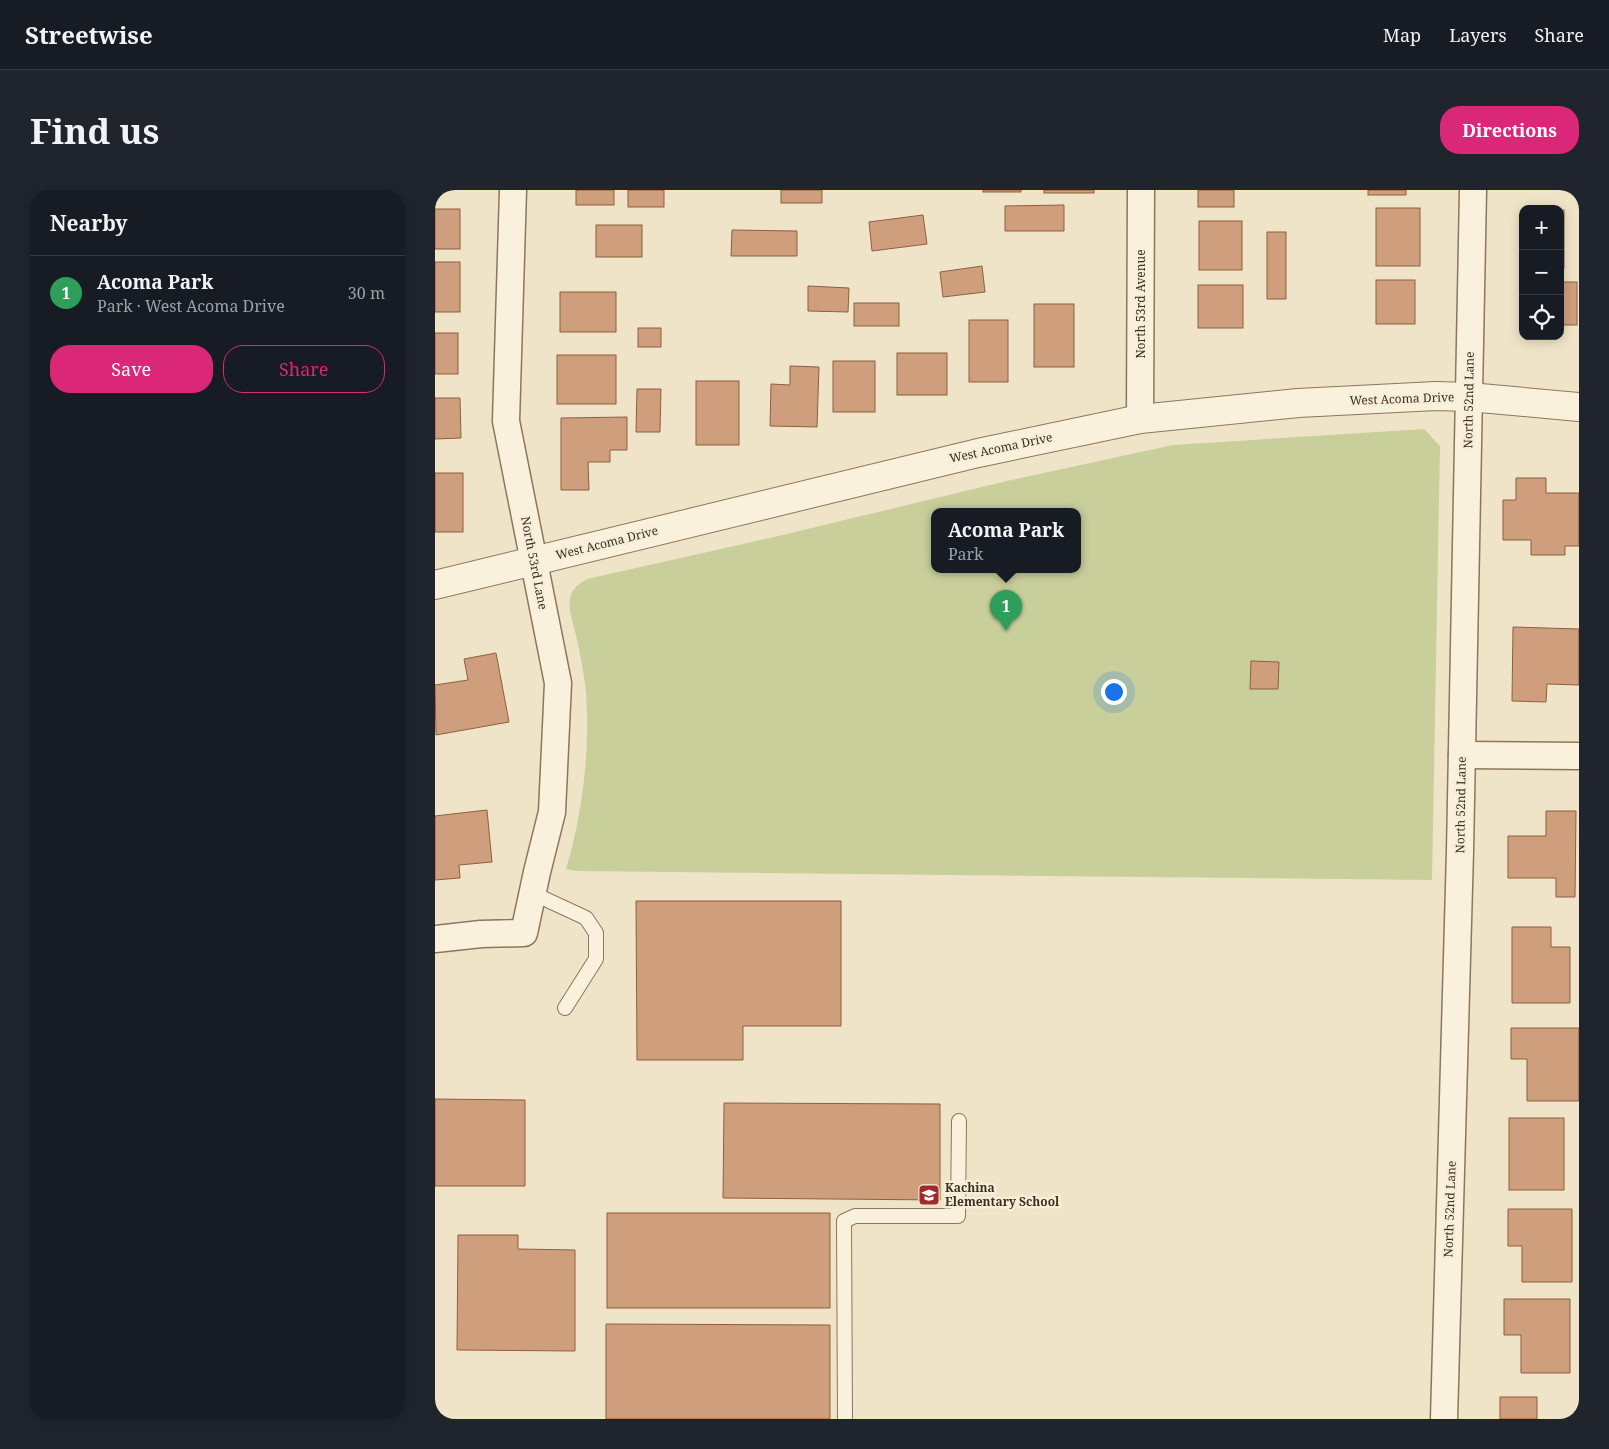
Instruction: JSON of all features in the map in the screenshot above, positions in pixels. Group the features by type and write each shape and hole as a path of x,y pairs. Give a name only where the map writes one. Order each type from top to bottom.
{"street":[{"name":"North 53rd Lane","path":"435,939 481,934 524,933 552,812 558,683 506,421 513,190"},
{"name":"North 53rd Avenue","path":"1140,419 1141,190"},
{"name":"North 52nd Lane","path":"1444,1419 1462,755 1473,190"},
{"name":"West Acoma Drive","path":"435,585 968,455 1140,419 1298,403 1436,396 1469,397 1579,407"},
{"path":"1462,755 1579,756"}],"lane":[{"path":"532,893 586,918 596,933 596,959 565,1008"},
{"path":"845,1419 844,1221 855,1216 958,1216 959,1121"}],"green space":[{"path":"1424,429 1440,446 1432,880 576,871 566,869 581,804 587,737 586,692 570,612 570,598 577,586 587,579 770,538 1011,480 1173,445"}],"building":[{"path":"576,190 614,190 614,205 576,205"},
{"path":"628,190 664,190 664,207 628,207"},
{"path":"781,190 822,190 822,203 781,203"},
{"path":"983,190 1021,190 1021,192 983,192"},
{"path":"1044,190 1094,190 1094,193 1044,193"},
{"path":"1198,190 1234,190 1234,207 1198,207"},
{"path":"1368,190 1406,190 1406,195 1368,195"},
{"path":"1064,205 1064,231 1005,231 1005,206"},
{"path":"1376,208 1420,208 1420,266 1376,266"},
{"path":"435,209 460,209 460,249 435,249"},
{"path":"923,215 927,244 872,251 869,222"},
{"path":"1199,221 1242,221 1242,270 1199,270"},
{"path":"596,225 642,225 642,257 596,257"},
{"path":"732,230 797,231 797,256 731,256"},
{"path":"1267,232 1286,232 1286,299 1267,299"},
{"path":"435,262 460,262 460,312 435,312"},
{"path":"982,266 985,292 943,297 940,272"},
{"path":"1376,280 1415,280 1415,324 1376,324"},
{"path":"1564,282 1577,282 1577,325 1564,325"},
{"path":"1198,285 1243,285 1243,328 1198,328"},
{"path":"808,286 849,288 848,312 808,311"},
{"path":"560,292 616,292 616,332 560,332"},
{"path":"854,303 899,303 899,326 854,326"},
{"path":"1034,304 1074,304 1074,367 1034,367"},
{"path":"969,320 1008,320 1008,382 969,382"},
{"path":"638,328 661,328 661,347 638,347"},
{"path":"435,333 458,333 458,374 435,374"},
{"path":"897,353 947,353 947,395 897,395"},
{"path":"557,355 616,355 616,404 557,404"},
{"path":"833,361 875,361 875,412 833,412"},
{"path":"790,366 819,367 817,427 770,426 771,384 790,385"},
{"path":"696,381 739,381 739,445 696,445"},
{"path":"637,389 661,389 660,432 636,432"},
{"path":"435,398 460,398 461,438 435,439"},
{"path":"627,417 627,450 610,450 610,462 588,462 589,490 561,490 561,418"},
{"path":"435,473 463,473 463,532 435,532"},
{"path":"1516,478 1546,478 1546,493 1579,493 1579,546 1565,546 1565,555 1531,555 1531,540 1503,540 1503,500 1516,500"},
{"path":"1513,627 1579,629 1579,685 1547,684 1546,702 1512,701"},
{"path":"496,653 509,722 436,735 435,685 468,680 464,659"},
{"path":"1251,661 1279,662 1278,689 1250,689"},
{"path":"487,810 492,862 459,865 460,878 435,880 435,816"},
{"path":"1546,811 1576,811 1575,897 1556,897 1556,878 1508,878 1508,836 1546,836"},
{"path":"636,901 841,901 841,1026 743,1026 743,1060 637,1060"},
{"path":"1512,927 1551,927 1551,947 1570,947 1570,1003 1512,1003"},
{"path":"1511,1028 1579,1028 1579,1101 1527,1101 1527,1059 1511,1059"},
{"path":"435,1099 525,1100 525,1186 435,1186"},
{"path":"724,1103 940,1104 940,1200 723,1198"},
{"path":"1509,1118 1564,1118 1564,1190 1509,1190"},
{"path":"1508,1209 1572,1209 1572,1282 1522,1282 1522,1246 1508,1246"},
{"path":"607,1213 830,1213 830,1308 607,1308"},
{"path":"458,1235 518,1235 518,1249 575,1250 575,1351 457,1350"},
{"path":"1504,1299 1570,1299 1570,1373 1521,1373 1521,1335 1504,1335"},
{"path":"606,1324 830,1325 830,1419 606,1419"},
{"path":"1500,1397 1537,1397 1537,1419 1500,1419"}],"place":[{"name":"Acoma Park","path":"1006,631"},
{"name":"Kachina Elementary School","path":"929,1195"}]}
